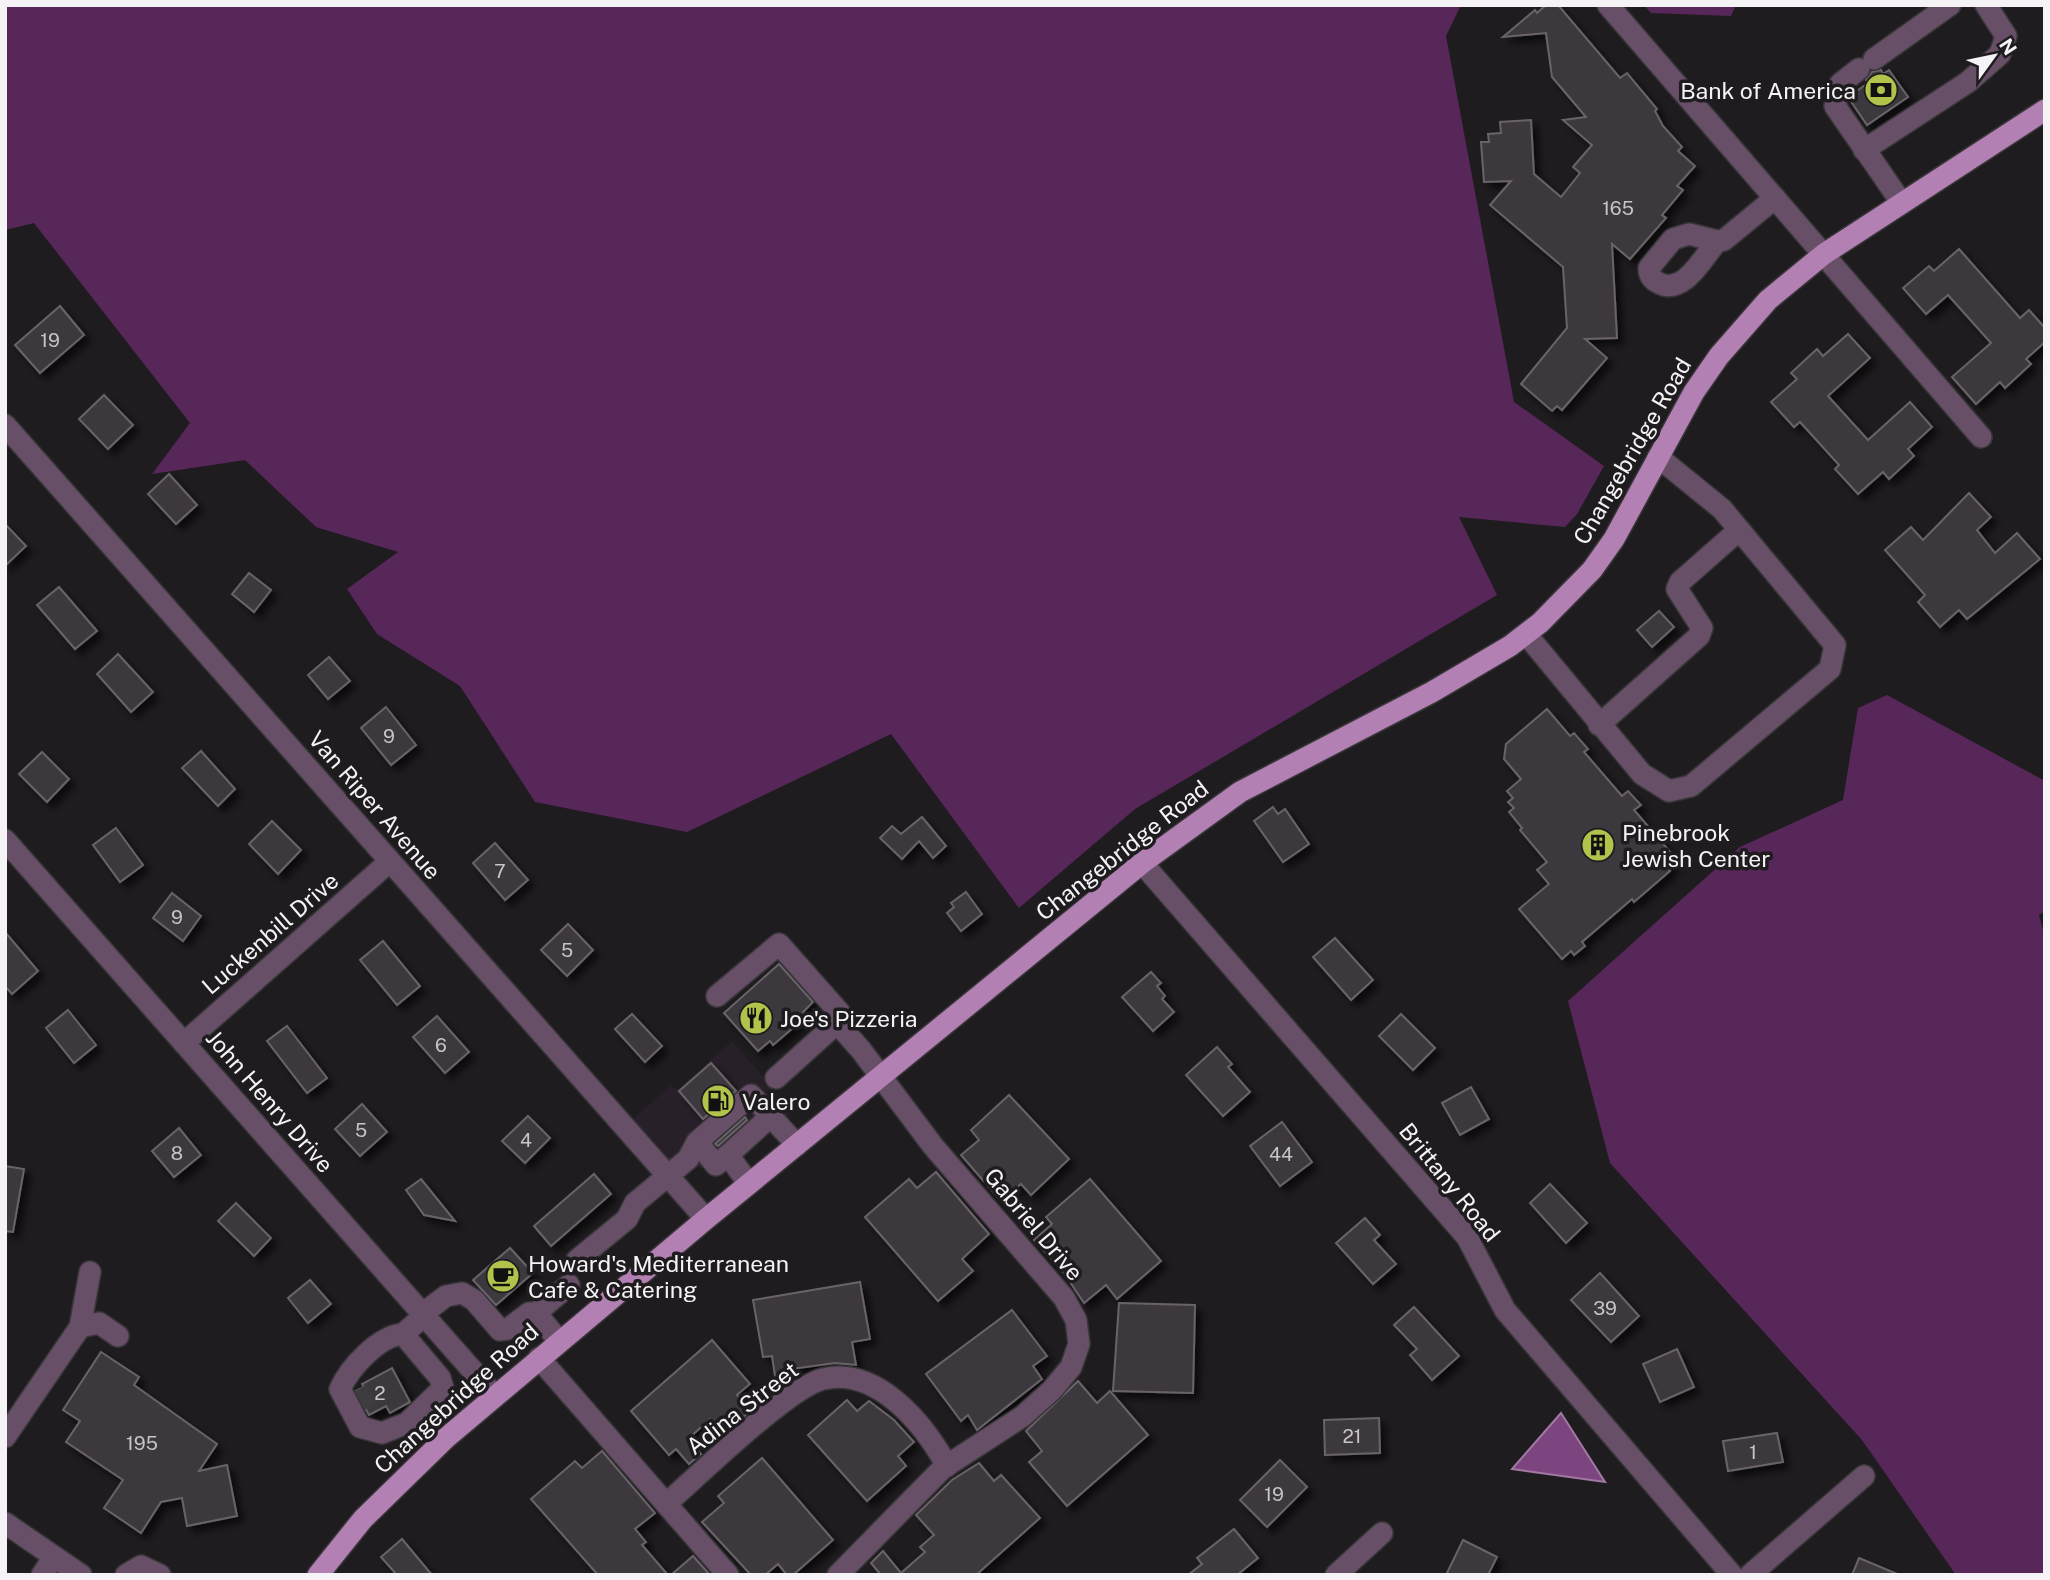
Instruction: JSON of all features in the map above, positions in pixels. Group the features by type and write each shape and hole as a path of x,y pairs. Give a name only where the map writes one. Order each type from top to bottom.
{"main road":[{"name":"Changebridge Road","path":"318,1575 362,1519 431,1451 706,1219 1142,863 1240,792 1432,692 1525,634 1567,598 1592,570 1614,539 1694,392 1718,356 1768,300 1824,254 2045,110"}],"street":[{"path":"1608,5 1981,437"},
{"path":"1901,202 1835,106 1840,84 1950,5"},
{"path":"1864,150 1968,82 2000,54 2006,36 1986,5"},
{"path":"1717,241 1724,240 1775,198"},
{"name":"Van Riper Avenue","path":"5,425 706,1219"},
{"path":"1525,634 1642,774 1669,791 1691,786 1830,668 1835,645 1722,509 1658,457"},
{"path":"1599,725 1699,636 1702,628 1677,589 1680,582 1739,530"},
{"name":"John Henry Drive","path":"5,840 495,1396"},
{"name":"Luckenbill Drive","path":"184,1043 390,862"},
{"name":"Brittany Road","path":"1142,863 1467,1237 1505,1310 1732,1575"},
{"name":"Gabriel Drive","path":"717,996 779,944 840,1013 837,1023 933,1146 1064,1297 1079,1332 1076,1356 1052,1390 1023,1416 947,1466 838,1575"},
{"path":"776,1078 837,1023"},
{"path":"577,1260 627,1219 635,1203 669,1177 688,1159 697,1142 751,1095 797,1145"},
{"path":"697,1142 716,1165 771,1116"},
{"path":"728,1155 749,1184"},
{"path":"5,1437 80,1327 90,1272"},
{"path":"403,1334 440,1378 443,1388 438,1397 407,1423 382,1433 360,1427 340,1389 352,1382 390,1335 403,1334 446,1296 462,1293 474,1300 500,1331 508,1329 529,1313 536,1313 569,1285"},
{"path":"536,1313 559,1341"},
{"path":"80,1327 99,1323 118,1336"},
{"path":"539,1358 728,1575"},
{"name":"Adina Street","path":"667,1503 787,1400 810,1384 834,1377 870,1384 891,1398 926,1434 947,1466"},
{"path":"370,1414 382,1433"},
{"path":"1750,1575 1864,1476"},
{"path":"5,1523 48,1566 81,1575"},
{"path":"1336,1575 1382,1533"},
{"path":"126,1575 141,1566 160,1575"}],"shaded area":[{"path":"5,5 1461,5 1446,36 1514,402 1604,466 1577,514 1565,527 1459,517 1497,595 1135,809 1019,908 891,734 687,832 535,802 460,686 377,634 347,589 398,552 316,527 245,460 152,474 190,423 34,223 5,230"},
{"path":"1644,5 1736,5 1731,16 1651,13"},
{"path":"1887,695 2045,781 2045,911 2039,915 2045,938 2045,1575 1956,1575 1862,1440 1610,1163 1568,1001 1740,847 1843,800 1858,708"},
{"name":"Valero","path":"732,1041 793,1111 727,1167 693,1168 684,1176 633,1119 671,1085 677,1090"},
{"path":"1561,1413 1605,1482 1512,1469"}],"building":[{"path":"1546,5 1558,5 1620,78 1627,73 1657,109 1655,111 1663,126 1682,147 1678,151 1695,166 1677,186 1683,190 1662,215 1666,218 1630,259 1612,244 1617,338 1585,339 1607,358 1562,410 1557,406 1552,411 1521,384 1567,328 1563,267 1490,205 1511,181 1484,182 1481,142 1489,142 1488,134 1501,133 1500,122 1531,120 1534,174 1561,197 1580,173 1573,167 1592,145 1563,120 1586,117 1552,77 1546,33 1503,37 1535,10 1537,13"},
{"name":"Bank of America","path":"1881,70 1883,74 1889,70 1908,97 1867,125 1850,100 1851,95 1868,83 1866,80 1872,72"},
{"path":"1959,249 2020,318 2029,310 2045,328 2045,342 2026,359 2031,364 2005,388 2000,382 1976,404 1952,377 1991,343 1948,295 1926,314 1903,288 1929,266 1934,271"},
{"path":"60,306 84,335 40,373 15,345"},
{"path":"1848,334 1870,358 1828,396 1868,440 1910,402 1932,427 1908,449 1914,456 1889,479 1883,472 1858,494 1835,469 1839,465 1800,422 1794,427 1771,402 1797,379 1791,373 1817,349 1823,356"},
{"path":"104,395 133,425 108,449 79,419"},
{"path":"169,474 197,505 176,524 148,494"},
{"path":"1969,493 1991,517 1977,530 1995,553 2017,533 2040,559 1967,619 1959,610 1940,627 1918,602 1925,595 1885,550 1911,527 1923,540"},
{"path":"5,524 26,546 5,566"},
{"path":"249,573 271,590 254,612 232,594"},
{"path":"59,587 97,631 75,649 37,605"},
{"path":"1659,611 1674,627 1652,647 1637,630"},
{"path":"118,654 153,692 131,712 97,674"},
{"path":"329,657 350,681 328,699 308,675"},
{"path":"386,707 416,745 391,765 361,728"},
{"name":"Pinebrook Jewish Center","path":"1547,709 1570,736 1574,733 1588,749 1584,752 1622,796 1628,791 1641,805 1634,810 1677,860 1667,868 1670,871 1582,942 1585,946 1574,955 1571,951 1562,959 1519,909 1549,884 1537,870 1547,862 1520,830 1522,828 1509,812 1514,808 1508,802 1513,798 1507,791 1521,779 1504,759 1506,744"},
{"path":"201,751 235,789 218,806 182,768"},
{"path":"42,752 69,779 47,802 19,774"},
{"path":"1273,807 1278,814 1285,809 1309,844 1283,862 1254,821"},
{"path":"922,817 946,846 933,858 919,841 902,859 880,838 892,826 901,834"},
{"path":"272,821 301,850 278,874 249,844"},
{"path":"116,828 143,865 120,882 93,845"},
{"path":"495,843 528,880 505,900 473,863"},
{"path":"966,892 982,914 961,931 947,913 954,907 951,903"},
{"path":"172,893 201,916 183,941 153,918"},
{"path":"568,924 593,950 567,976 541,950"},
{"path":"5,932 38,971 12,994 5,986"},
{"path":"1335,938 1373,980 1351,1000 1313,957"},
{"path":"383,941 420,986 397,1005 360,960"},
{"path":"779,964 813,1002 803,1012 807,1016 773,1045 770,1041 758,1051 724,1013"},
{"path":"1151,972 1161,983 1157,986 1165,996 1162,999 1174,1012 1153,1031 1122,997"},
{"path":"68,1010 96,1045 74,1063 46,1028"},
{"path":"632,1014 662,1046 645,1062 615,1029"},
{"path":"1401,1014 1435,1048 1413,1070 1379,1036"},
{"path":"437,1016 469,1052 445,1073 413,1037"},
{"path":"287,1026 327,1078 307,1093 267,1041"},
{"path":"1217,1047 1232,1064 1228,1067 1250,1092 1223,1116 1186,1075"},
{"path":"711,1063 736,1091 703,1119 679,1091"},
{"path":"1471,1087 1489,1119 1460,1135 1442,1103"},
{"path":"1009,1095 1069,1159 1031,1195 1021,1184 1001,1201 961,1155 979,1140 971,1130"},
{"path":"362,1104 387,1132 360,1156 335,1129"},
{"path":"528,1116 550,1138 525,1163 502,1141"},
{"path":"745,1117 747,1120 718,1146 715,1144"},
{"path":"1282,1122 1312,1162 1280,1186 1250,1146"},
{"path":"179,1128 201,1155 174,1177 152,1151"},
{"path":"5,1166 24,1169 13,1232 5,1231"},
{"path":"936,1172 989,1234 962,1259 973,1271 938,1301 865,1217 909,1179 917,1188"},
{"path":"594,1174 611,1194 551,1246 534,1226"},
{"path":"421,1179 455,1221 424,1215 406,1190"},
{"path":"1090,1179 1161,1261 1117,1299 1106,1285 1084,1303 1064,1273 1034,1240 1052,1224 1046,1217"},
{"path":"1550,1184 1587,1223 1566,1243 1530,1203"},
{"path":"236,1203 271,1238 254,1256 218,1221"},
{"path":"1365,1218 1380,1235 1374,1240 1396,1264 1373,1284 1336,1243"},
{"name":"Howard's Mediterranean Cafe & Catering","path":"510,1248 533,1273 496,1305 473,1280"},
{"path":"1600,1273 1639,1316 1611,1342 1571,1300"},
{"path":"310,1280 331,1304 308,1323 288,1298"},
{"path":"860,1282 870,1339 852,1342 856,1365 835,1363 791,1369 792,1378 777,1389 772,1356 763,1357 753,1300"},
{"path":"1119,1303 1195,1305 1193,1393 1113,1391"},
{"path":"1414,1307 1459,1356 1432,1380 1410,1355 1417,1349 1394,1325"},
{"path":"1012,1310 1047,1356 1033,1366 1042,1379 977,1430 968,1415 961,1421 926,1374"},
{"path":"712,1340 750,1384 737,1395 750,1411 723,1435 710,1419 688,1439 701,1454 689,1464 676,1449 669,1455 631,1411"},
{"path":"1677,1349 1694,1387 1660,1402 1643,1364"},
{"path":"101,1352 139,1377 134,1385 217,1444 199,1471 227,1465 237,1516 187,1526 182,1498 161,1502 141,1533 104,1508 123,1480 66,1442 80,1421 63,1410"},
{"path":"392,1368 410,1402 390,1413 386,1406 369,1415 356,1391 364,1387 362,1384"},
{"path":"1078,1381 1097,1403 1110,1391 1148,1435 1067,1506 1029,1462 1042,1451 1026,1431"},
{"path":"847,1400 857,1411 869,1401 894,1420 914,1442 898,1456 906,1466 867,1501 808,1435"},
{"path":"1379,1418 1380,1453 1325,1455 1324,1420"},
{"path":"1777,1433 1783,1462 1728,1471 1723,1441"},
{"path":"602,1451 655,1513 635,1529 646,1542 642,1545 668,1575 598,1575 531,1499 575,1461 582,1468"},
{"path":"762,1458 833,1540 793,1575 787,1575 778,1564 765,1575 751,1575 702,1522 724,1503 718,1496"},
{"path":"1280,1460 1307,1487 1267,1527 1240,1500"},
{"path":"979,1463 994,1481 1001,1475 1040,1518 976,1575 881,1575 871,1563 883,1551 901,1573 925,1552 920,1547 934,1535 916,1515 952,1480"},
{"path":"1234,1529 1258,1558 1237,1575 1188,1575 1202,1564 1197,1558"},
{"path":"402,1539 432,1575 397,1575 381,1557"},
{"path":"1463,1540 1497,1557 1488,1575 1446,1575"},
{"path":"693,1556 710,1575 671,1575"},
{"path":"1859,1558 1897,1574 1897,1575 1852,1575"}],"tunnel":[{"path":"357,1390 370,1414"}],"place":[{"name":"Bank of America","path":"1881,90"},
{"name":"Pinebrook Jewish Center","path":"1598,845"},
{"name":"Joe's Pizzeria","path":"756,1018"},
{"name":"Valero","path":"718,1101"},
{"name":"Howard's Mediterranean Cafe & Catering","path":"503,1276"}]}
